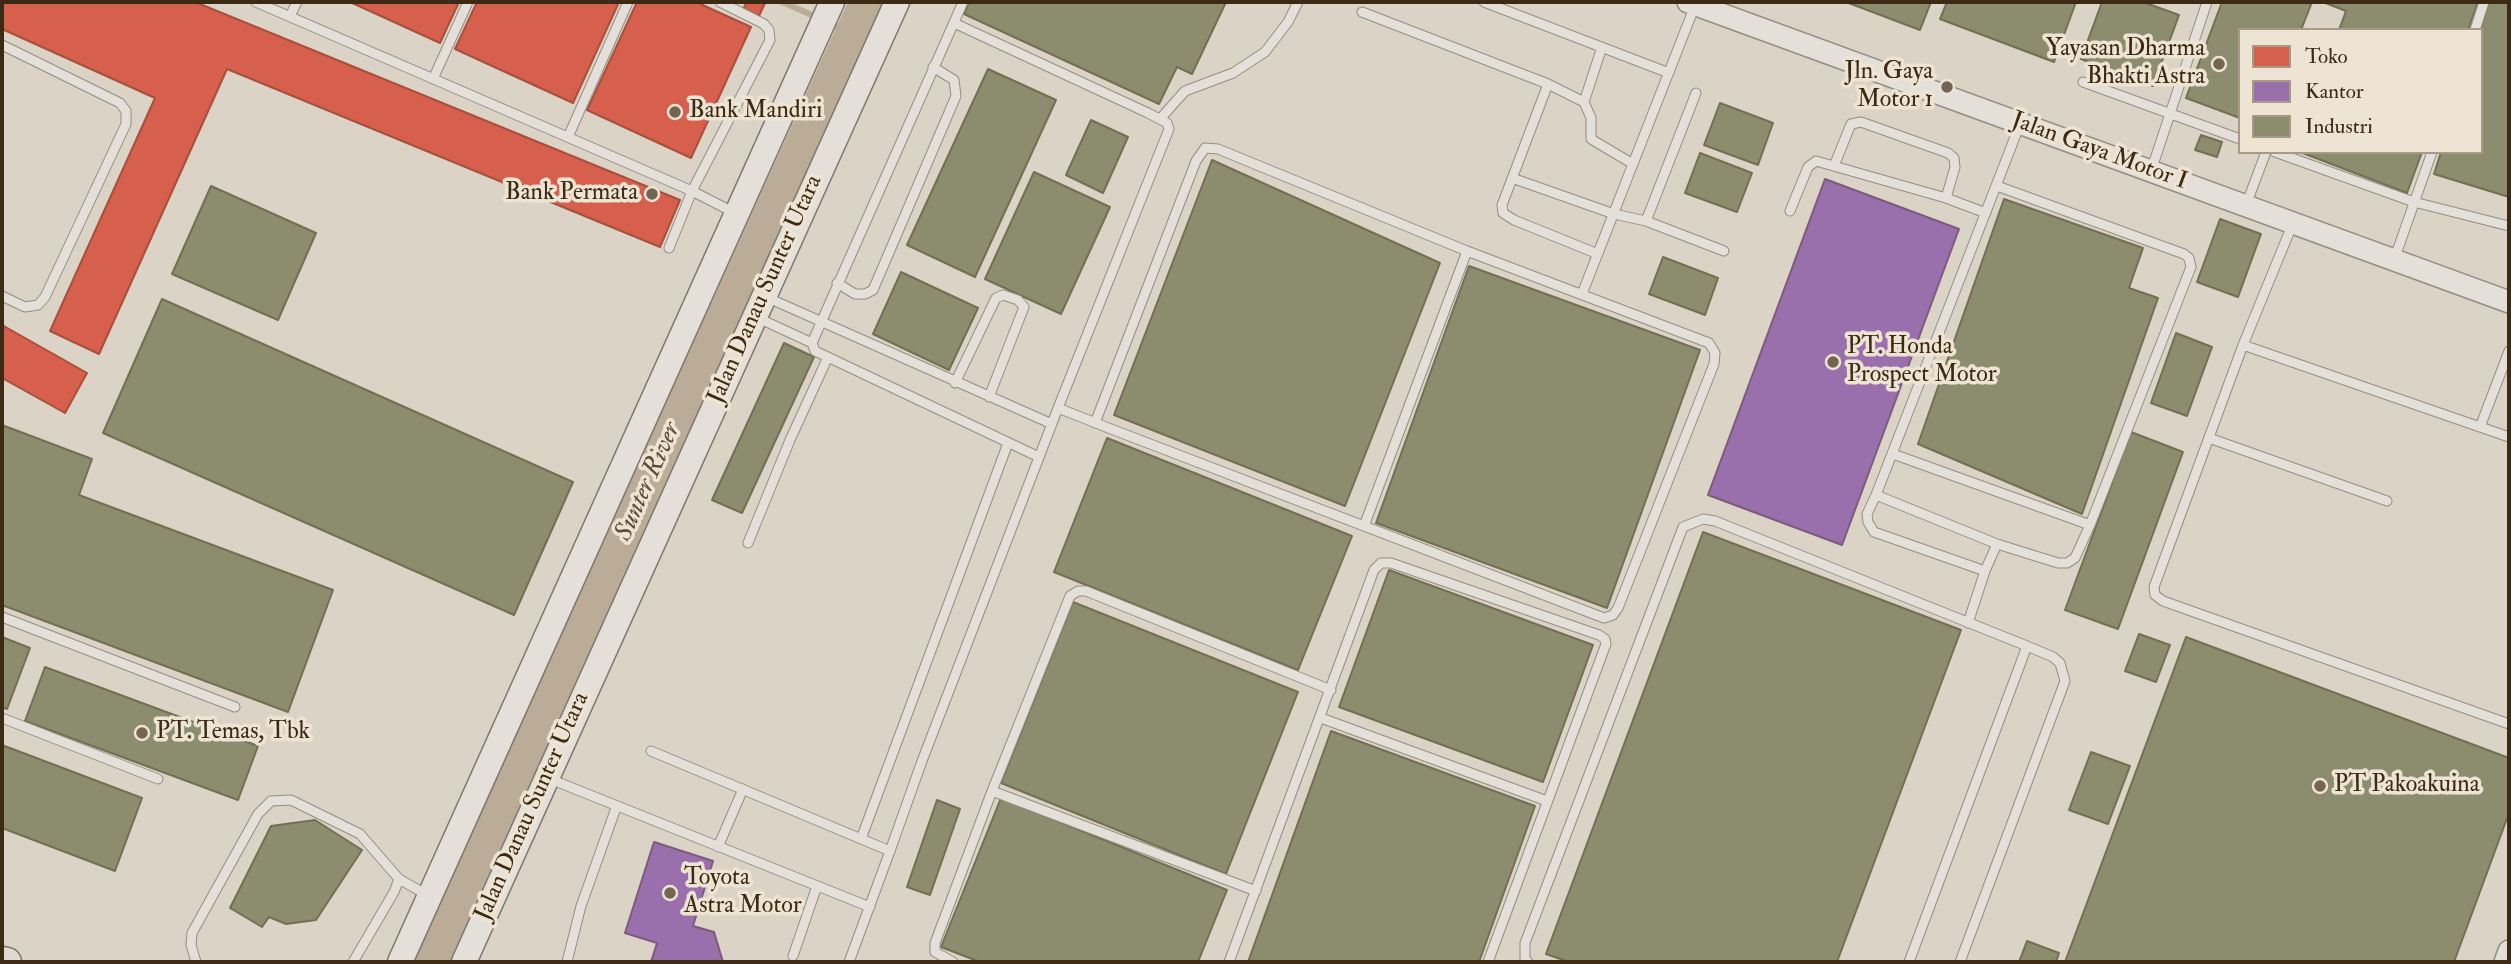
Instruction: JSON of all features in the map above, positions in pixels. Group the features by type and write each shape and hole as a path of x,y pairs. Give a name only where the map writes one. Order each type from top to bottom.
{"main road":[{"name":"Jalan Danau Sunter Utara","path":"464,962 895,2"},
{"path":"400,962 826,15"}],"street":[{"name":"Jalan Gaya Motor I","path":"1693,3 2509,302"},
{"path":"2505,962 2509,951"}],"lane":[{"path":"256,2 737,213"},
{"path":"290,16 297,2"},
{"path":"433,79 468,2"},
{"path":"568,137 628,2"},
{"path":"668,248 692,191 770,40 765,24 720,2"},
{"path":"812,343 963,2"},
{"path":"1160,119 1185,91 1233,73 1265,52 1288,22 1298,2"},
{"path":"1484,2 1669,73"},
{"path":"2151,171 2207,2"},
{"path":"2476,28 2484,2"},
{"path":"1582,294 1669,73 1693,3"},
{"path":"1362,12 1548,84 1584,102 1591,118 1591,139 1633,164"},
{"path":"849,962 922,761 1039,457 1169,135 1167,123 1160,119 954,23"},
{"path":"2,44 120,103 126,111 126,124 45,297 38,305 25,307 2,296"},
{"path":"1584,102 1602,47"},
{"path":"837,283 855,294 865,294 873,290 956,96 954,80 933,67"},
{"path":"2083,82 2238,138"},
{"path":"1548,84 1502,205 1503,213 1598,254"},
{"path":"1646,221 1696,93"},
{"path":"1834,166 1851,124 1861,122 1948,153 1954,158 1955,167 1946,198"},
{"path":"1985,571 1874,532 1868,522 1867,513 1893,454 2021,123"},
{"path":"1058,408 1095,423 1604,618 1613,615 1618,608 1714,364 1715,354 1709,343 1467,251 1218,149 1205,148 1195,162 1095,423"},
{"path":"2246,205 2265,154"},
{"path":"2281,154 2414,202 2509,226"},
{"path":"2394,260 2431,154"},
{"path":"1790,211 1808,167 1816,161 1946,198 1986,213"},
{"path":"1512,178 1614,214 1646,221 1724,251"},
{"path":"1876,495 1997,544 2057,563 2067,563 2076,558 2090,525 2190,267 2189,258 1997,186"},
{"path":"2293,223 2243,345 2154,587 2155,595 2163,601 2509,724"},
{"path":"1364,526 1467,251"},
{"path":"955,383 996,298 1003,295 1018,300 1024,307 989,397"},
{"path":"759,306 821,323 1052,424"},
{"path":"759,306 812,343 815,351 1039,457"},
{"path":"2243,345 2509,437"},
{"path":"2480,427 2509,351"},
{"path":"748,543 790,440 828,357"},
{"path":"2209,438 2387,501"},
{"path":"861,839 1007,443"},
{"path":"1893,454 2090,525"},
{"path":"1528,962 1525,958 1525,943 1683,527 1703,519 1715,521 2027,646 2053,657 2060,663 2065,681 1960,962"},
{"path":"1968,623 1997,544"},
{"path":"1229,962 1374,570 1381,563 1391,563 1605,639 1606,645 1488,962"},
{"path":"954,962 935,952 935,943 1070,596 1078,591 1099,597 1331,690"},
{"path":"2,617 234,707"},
{"path":"1909,962 2027,646"},
{"path":"2,718 158,779"},
{"path":"1321,718 1547,801"},
{"path":"651,751 890,851"},
{"path":"546,778 870,907"},
{"path":"718,847 743,789"},
{"path":"992,791 1256,891"},
{"path":"196,962 191,933 258,814 271,801 291,800 359,834 399,879 429,896"},
{"path":"567,962 582,906 617,808"},
{"path":"353,962 399,879"},
{"path":"793,956 817,886"}],"building: Toko":[{"path":"2,2 195,2 680,200 660,247 227,69 99,354 50,331 155,98 2,29"},
{"path":"350,2 459,2 440,43"},
{"path":"477,2 619,2 573,103 455,49"},
{"path":"637,2 696,2 751,27 691,158 587,110"},
{"path":"747,2 765,3 759,16 743,9"},
{"path":"2,325 87,373 65,413 2,378"}],"building: Kantor":[{"name":"PT. Honda Prospect Motor","path":"1825,179 1959,229 1842,545 1708,495"},
{"name":"Toyota Astra Motor","path":"654,842 713,861 693,926 714,932 723,962 651,962 657,943 625,933"}],"building: Industri":[{"path":"969,2 1226,2 1192,74 1177,67 1159,104 964,14"},
{"path":"1846,2 1931,2 1920,30"},
{"path":"1947,2 2076,2 2054,62 1940,19"},
{"path":"2102,2 2143,2 2179,15 2153,86 2081,59"},
{"name":"Yayasan Dharma Bhakti Astra","path":"2222,2 2312,2 2302,28 2238,28 2238,117 2186,98"},
{"path":"2323,2 2478,2 2469,28 2340,28 2346,11"},
{"path":"2489,2 2509,2 2509,197 2434,174 2440,154 2483,154 2483,28 2481,28"},
{"path":"988,69 1056,100 975,277 907,245"},
{"path":"1720,103 1773,123 1758,165 1704,145"},
{"path":"1091,120 1128,137 1103,193 1066,175"},
{"path":"2201,135 2222,142 2217,157 2195,150"},
{"path":"1700,153 1752,173 1737,212 1685,193"},
{"path":"2305,154 2421,154 2407,193"},
{"path":"1212,160 1440,263 1345,506 1114,415"},
{"path":"1034,172 1110,207 1061,314 985,279"},
{"path":"211,186 316,233 278,320 172,274"},
{"path":"2004,199 2143,248 2129,288 2158,298 2082,514 1918,444"},
{"path":"2220,219 2261,234 2238,297 2197,282"},
{"path":"1663,257 1718,278 1705,315 1649,294"},
{"path":"1469,266 1700,350 1607,608 1376,523"},
{"path":"901,272 978,308 949,370 873,334"},
{"path":"162,299 573,482 514,615 103,433"},
{"path":"2176,333 2212,347 2187,416 2151,403"},
{"path":"784,343 814,357 742,513 712,500"},
{"path":"2,425 92,459 79,495 333,590 288,712 2,605"},
{"path":"2131,432 2183,452 2118,629 2065,610"},
{"path":"1107,438 1352,536 1298,670 1054,572"},
{"path":"1703,532 1961,630 1837,962 1569,962 1546,954"},
{"path":"1389,570 1593,645 1543,782 1339,707"},
{"path":"1073,602 1298,692 1226,874 1001,783"},
{"path":"2139,634 2170,645 2156,682 2125,671"},
{"path":"2,637 30,648 7,709 2,707"},
{"name":"PT Pakoakuina","path":"2186,637 2509,758 2509,813 2454,962 2065,962"},
{"name":"PT. Temas, Tbk","path":"45,667 258,746 238,800 25,721"},
{"path":"1331,731 1535,806 1479,962 1248,962"},
{"path":"2,745 142,798 115,871 2,828"},
{"path":"2091,752 2130,766 2108,824 2069,810"},
{"path":"1001,798 1227,890 1198,962 980,962 941,947"},
{"path":"937,800 960,809 930,895 907,887"},
{"path":"315,820 362,850 316,920 286,924 269,917 262,927 230,908 271,826"},
{"path":"2027,941 2059,953 2056,962 2019,962"}],"waterway":[{"path":"782,2 819,18"},
{"name":"Sunter River","path":"431,962 867,2"},
{"path":"829,23 852,33"}],"place":[{"name":"Yayasan Dharma Bhakti Astra","path":"2219,64"},
{"name":"Jln. Gaya Motor 1","path":"1947,87"},
{"name":"Bank Mandiri","path":"675,112"},
{"name":"Bank Permata","path":"652,194"},
{"name":"PT. Honda Prospect Motor","path":"1833,362"},
{"name":"PT. Temas, Tbk","path":"142,733"},
{"name":"PT Pakoakuina","path":"2320,786"},
{"name":"Toyota Astra Motor","path":"670,893"}]}
